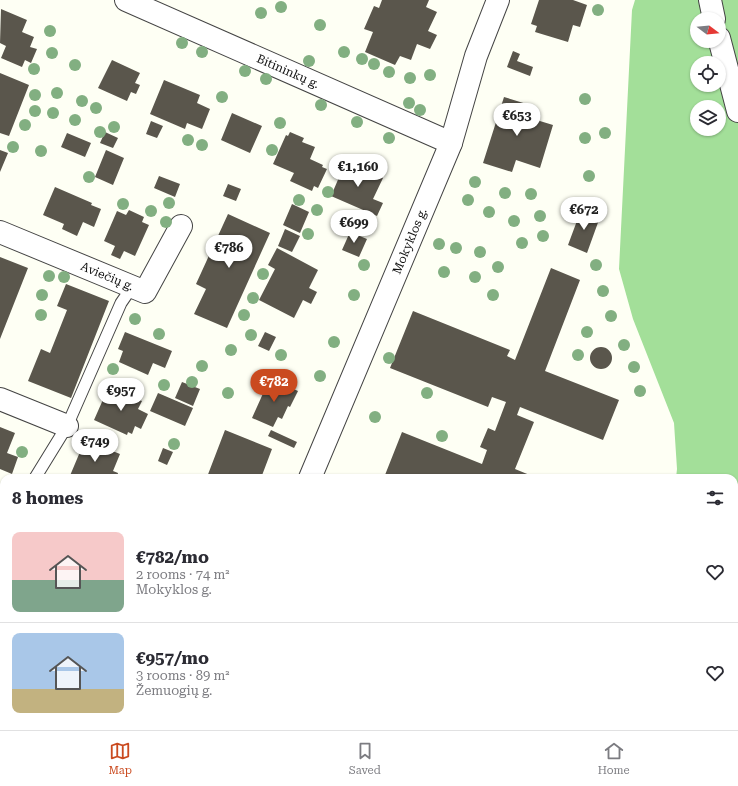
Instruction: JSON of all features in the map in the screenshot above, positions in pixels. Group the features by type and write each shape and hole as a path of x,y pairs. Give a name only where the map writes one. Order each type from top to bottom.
{"street":[{"name":"Bitininkų g.","path":"126,0 451,143"},
{"name":"Mokyklos g.","path":"312,474 451,143 476,56 498,0"},
{"path":"710,0 713,12"},
{"path":"722,48 738,111"},
{"name":"Aviečių g.","path":"0,232 145,292 181,226"},
{"path":"0,399 66,426"}],"lane":[{"path":"37,474 66,426 121,303 132,287"}],"green space":[{"path":"635,0 738,0 738,474 676,474 674,423 633,319 619,269 632,10"}],"building":[{"path":"382,0 429,0 426,7 437,12 428,31 437,35 430,49 417,44 411,60 400,56 395,65 365,52 373,32 364,29 374,6 379,8"},
{"path":"539,0 573,0 587,5 580,27 573,25 568,42 535,32 537,26 531,24"},
{"path":"1,9 27,20 22,32 34,37 30,47 37,49 31,63 25,60 22,67 1,58 6,46 0,43"},
{"path":"513,51 520,54 517,61 533,67 530,76 507,67"},
{"path":"112,60 140,73 135,83 140,85 136,94 131,92 127,101 98,88"},
{"path":"0,73 29,85 9,136 0,133"},
{"path":"164,80 200,95 197,103 210,109 202,129 187,123 185,129 150,114"},
{"path":"504,97 533,106 530,118 553,125 540,168 516,160 512,172 483,163"},
{"path":"232,113 262,126 250,153 221,140"},
{"path":"151,121 163,126 157,138 146,134"},
{"path":"105,132 118,138 113,148 100,143"},
{"path":"290,132 304,138 302,142 315,147 310,159 323,165 322,167 327,169 318,188 314,186 312,191 290,181 294,173 273,164 286,135 288,136"},
{"path":"67,133 91,143 85,157 61,147"},
{"path":"0,150 8,153 0,172"},
{"path":"106,150 124,158 113,185 95,177"},
{"path":"346,161 383,178 373,199 383,203 377,216 331,196"},
{"path":"159,176 180,184 175,197 154,188"},
{"path":"228,184 241,189 236,201 223,196"},
{"path":"55,187 92,203 91,205 101,209 94,227 83,222 77,236 62,229 64,224 43,215"},
{"path":"292,204 309,212 300,233 283,225"},
{"path":"129,210 144,217 142,222 149,225 135,256 124,251 120,259 111,255 115,246 104,241 117,211 126,215"},
{"path":"581,210 600,217 587,253 568,245"},
{"path":"228,214 270,233 227,328 194,314 206,289 196,284"},
{"path":"285,229 300,236 292,252 278,246"},
{"path":"350,232 367,239 359,257 342,250"},
{"path":"277,248 318,270 309,288 317,292 311,304 303,300 294,318 259,300 275,269 268,265"},
{"path":"0,257 28,268 0,339"},
{"path":"551,268 580,280 545,371 619,400 603,440 520,407 517,415 534,422 515,469 527,474 385,474 402,432 482,464 487,450 480,447 488,428 495,431 506,402 492,397 488,407 390,368 413,311 510,350 507,356 515,360"},
{"path":"66,284 109,301 71,398 28,381 41,349 50,353 67,310 57,306"},
{"path":"125,332 172,351 165,368 153,363 148,375 119,362 123,351 118,349"},
{"path":"265,332 276,337 269,351 258,346"},
{"path":"601,347 609,350 612,358 609,366 601,369 593,366 590,358 593,350"},
{"path":"270,378 298,391 290,407 288,406 282,419 278,417 273,427 252,418"},
{"path":"182,382 200,389 193,406 175,398"},
{"path":"109,386 142,401 138,409 148,414 141,429 135,426 132,434 128,432 127,435 94,420"},
{"path":"158,393 193,408 185,426 150,411"},
{"path":"0,427 15,433 7,453 18,457 12,474 0,469"},
{"path":"225,430 272,449 263,474 208,474"},
{"path":"271,430 297,442 294,448 268,436"},
{"path":"85,440 120,454 113,471 118,474 71,474"},
{"path":"163,448 173,452 167,465 158,461"}]}
